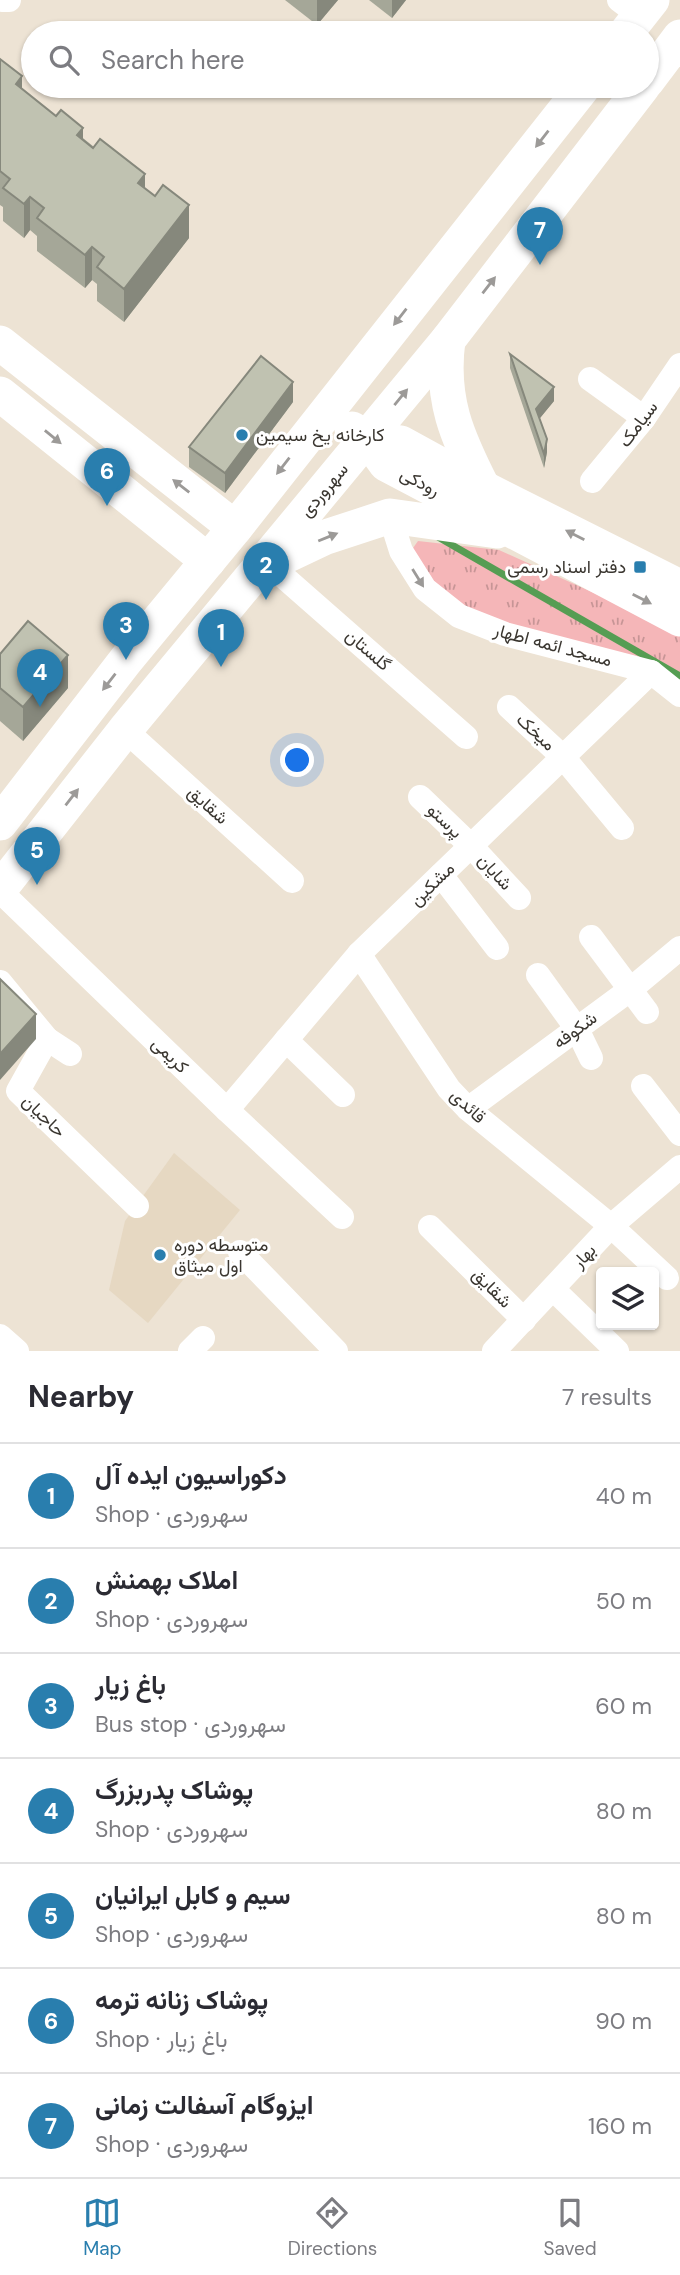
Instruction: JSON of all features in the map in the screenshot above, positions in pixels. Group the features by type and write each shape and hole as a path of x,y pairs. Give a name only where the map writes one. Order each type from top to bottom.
{"main road":[{"path":"659,64 680,37"},
{"path":"0,823 126,660 235,528 574,98"},
{"name":"سهروردی","path":"0,890 125,730 258,573 448,340 634,98"},
{"path":"448,340 445,362 452,419 483,488"},
{"path":"0,343 235,528"},
{"path":"0,394 208,561"},
{"path":"325,412 367,438"},
{"name":"رودکی","path":"367,438 401,443 483,488 680,587"},
{"name":"رودکی","path":"367,438 386,464 680,619"},
{"path":"258,573 326,537 390,516 516,533"}],"street":[{"path":"2,0 9,0"},
{"name":"سیامک","path":"592,481 644,418 680,365"},
{"path":"590,379 644,418"},
{"name":"مسجد ائمه اطهار","path":"390,516 401,551 425,589 459,616 505,634 651,672 680,695"},
{"name":"گلستان","path":"258,573 466,737"},
{"name":"مشکین","path":"227,1110 359,954 651,672"},
{"name":"میخک","path":"509,707 563,757"},
{"name":"شقایق","path":"125,730 292,881"},
{"path":"563,757 622,828"},
{"name":"پرستو","path":"420,797 471,846"},
{"name":"شایان","path":"471,846 519,898"},
{"path":"441,875 497,948"},
{"name":"کریمی","path":"0,890 227,1110 342,1217"},
{"path":"591,937 647,1012"},
{"name":"شکوفه","path":"468,1108 631,989 680,948"},
{"name":"قائدی","path":"359,954 449,1089 468,1108 611,1226 667,1278"},
{"path":"538,975 577,1029 591,1058"},
{"path":"0,982 47,1039 70,1054"},
{"name":"حاجیان","path":"47,1039 18,1091 137,1206"},
{"path":"286,1040 343,1095"},
{"path":"643,1086 680,1134"},
{"name":"بهار","path":"494,1351 611,1226 680,1167"},
{"name":"شقایق","path":"430,1227 524,1320"},
{"path":"240,1252 336,1351"},
{"path":"553,1289 617,1351"},
{"path":"0,1336 17,1351"}],"shaded area":[{"name":"متوسطه دوره اول میثاق","path":"174,1153 240,1210 148,1323 109,1290 125,1221"}],"green space":[{"path":"418,541 499,550 680,632 680,691 461,613 408,555"}],"building":[{"path":"0,59 21,75 16,84 21,88 21,98 34,98 56,116 61,110 83,128 77,135 93,148 100,139 145,174 138,183 155,196 163,185 189,205 124,289 97,267 104,257 92,247 85,255 37,218 44,208 30,197 24,204 3,188 10,179 0,171"},
{"path":"510,354 554,387 536,409 547,439 544,454"},
{"name":"کارخانه یخ سیمین","path":"261,356 293,382 225,473 189,447"},
{"path":"28,621 68,655 23,707 0,688 0,654"},
{"path":"0,979 36,1014 0,1054"}],"waterway":[{"path":"438,537 680,676"}],"place":[{"name":"ایزوگام آسفالت زمانی","path":"540,265"},
{"name":"کارخانه یخ سیمین","path":"242,435"},
{"name":"پوشاک زنانه ترمه","path":"107,506"},
{"name":"دفتر اسناد رسمی","path":"640,567"},
{"name":"املاک بهمنش","path":"266,600"},
{"name":"باغ زیار","path":"126,660"},
{"name":"دکوراسیون ایده آل","path":"221,667"},
{"name":"پوشاک پدربزرگ","path":"40,707"},
{"name":"سیم و کابل ایرانیان","path":"37,885"},
{"name":"متوسطه دوره اول میثاق","path":"160,1255"}]}
